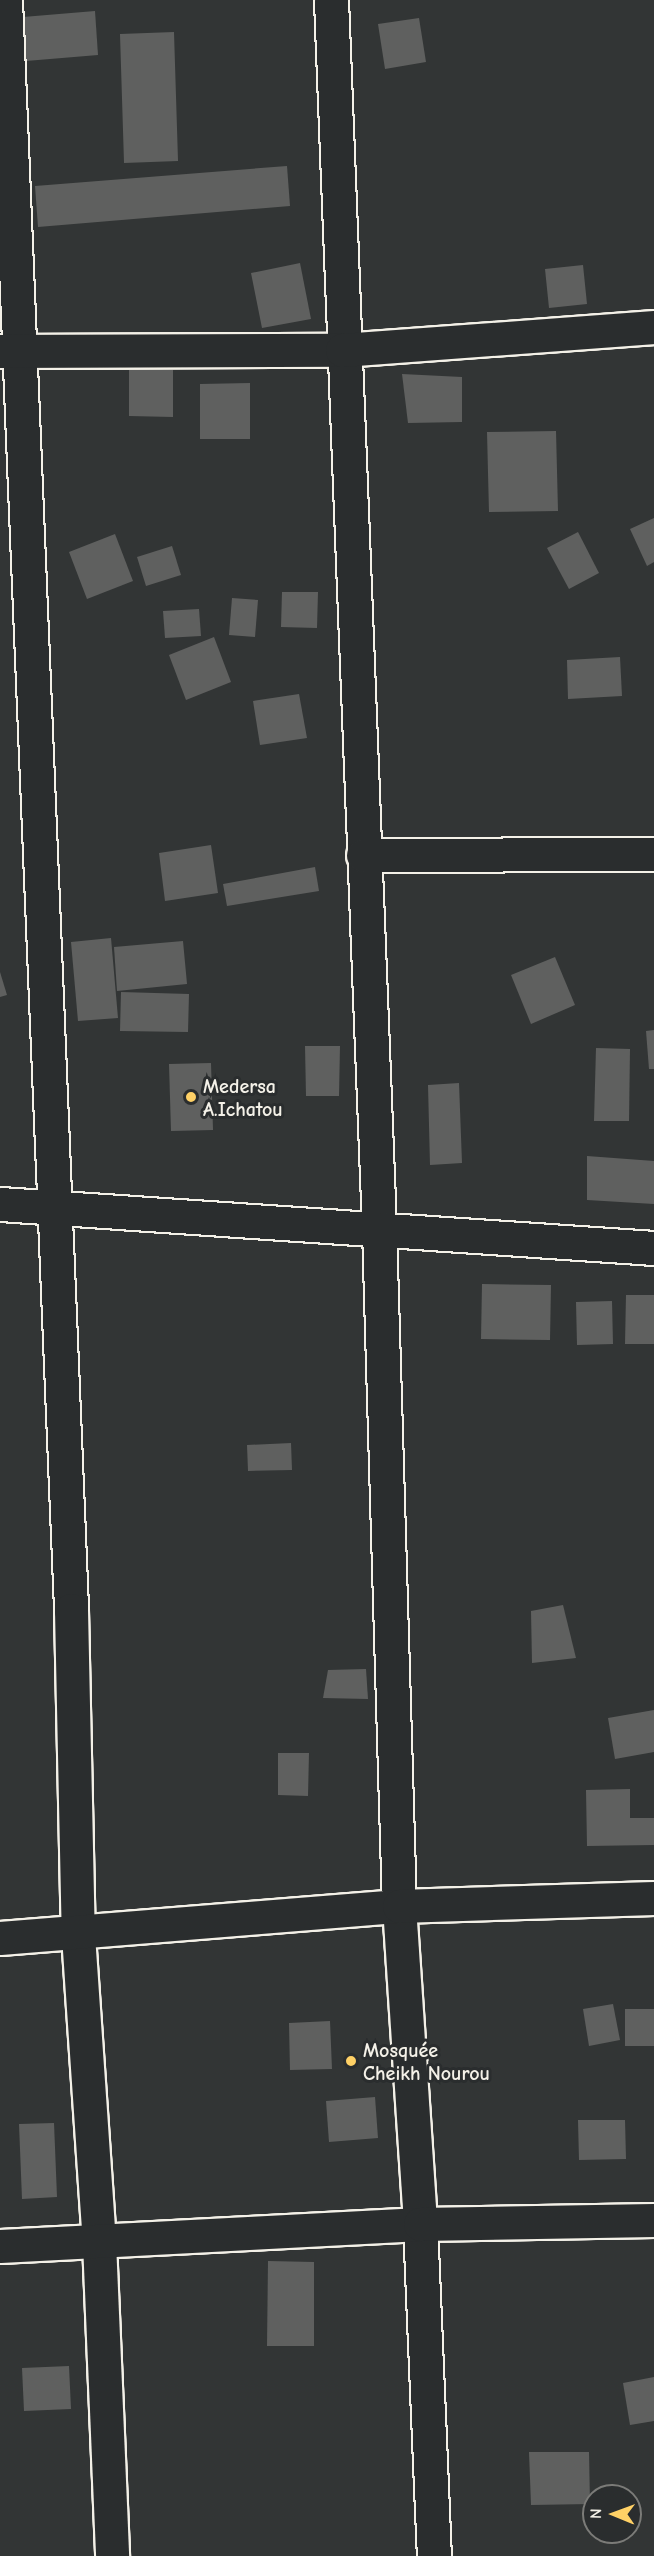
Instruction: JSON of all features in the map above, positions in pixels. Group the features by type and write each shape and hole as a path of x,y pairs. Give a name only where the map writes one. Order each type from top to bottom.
{"street":[{"path":"5,0 10,351 55,1208 71,1610 78,1935 99,2242 112,2556"},
{"path":"331,0 342,350 379,1229 399,1906 420,2224 434,2556"},
{"path":"10,351 342,350 654,327"},
{"path":"363,855 654,854"},
{"path":"0,1204 654,1248"},
{"path":"0,1938 78,1935 399,1906 654,1898"},
{"path":"0,2246 420,2224 654,2220"}],"building":[{"path":"95,11 98,55 26,61 23,17"},
{"path":"419,18 426,62 385,69 378,24"},
{"path":"174,32 178,161 124,163 120,34"},
{"path":"287,166 290,206 38,227 35,186"},
{"path":"300,263 311,319 262,328 251,273"},
{"path":"583,265 587,304 549,308 545,269"},
{"path":"129,370 173,370 173,417 129,416"},
{"path":"402,374 462,377 462,422 408,423"},
{"path":"250,383 250,439 200,439 200,384"},
{"path":"556,431 558,511 489,512 487,432"},
{"path":"654,518 654,562 647,566 630,529"},
{"path":"578,532 599,573 569,589 547,548"},
{"path":"115,534 133,581 87,599 69,552"},
{"path":"172,546 181,575 146,586 137,557"},
{"path":"282,592 318,592 317,628 281,627"},
{"path":"232,598 258,600 255,637 229,635"},
{"path":"199,609 201,636 165,638 163,611"},
{"path":"214,637 231,682 186,700 169,655"},
{"path":"620,657 622,696 568,699 567,660"},
{"path":"299,694 307,738 260,745 253,701"},
{"path":"211,845 218,893 165,901 159,853"},
{"path":"315,867 319,891 227,906 223,884"},
{"path":"111,938 118,1018 78,1021 71,942"},
{"path":"183,941 187,984 117,991 114,947"},
{"path":"555,957 575,1005 531,1024 511,975"},
{"path":"0,972 7,995 0,997"},
{"path":"121,992 189,994 188,1032 120,1031"},
{"path":"654,1030 654,1069 649,1069 646,1031"},
{"path":"305,1046 340,1046 339,1096 306,1096"},
{"path":"596,1048 630,1049 629,1121 594,1121"},
{"name":"Medersa A.Ichatou","path":"211,1063 213,1130 171,1131 169,1064"},
{"path":"459,1083 462,1163 430,1165 428,1085"},
{"path":"587,1156 654,1161 654,1204 587,1200"},
{"path":"482,1284 551,1285 550,1340 481,1339"},
{"path":"626,1295 654,1295 654,1344 625,1344"},
{"path":"612,1301 613,1344 577,1345 576,1302"},
{"path":"291,1443 292,1470 248,1471 247,1445"},
{"path":"563,1605 576,1658 532,1663 531,1611"},
{"path":"366,1669 368,1699 323,1698 328,1670"},
{"path":"654,1710 654,1752 615,1759 608,1718"},
{"path":"278,1753 309,1753 308,1796 278,1795"},
{"path":"630,1789 630,1818 654,1818 654,1845 587,1846 586,1790"},
{"path":"613,2004 620,2040 589,2046 583,2009"},
{"path":"625,2009 654,2009 654,2046 625,2046"},
{"path":"330,2021 332,2069 290,2070 289,2023"},
{"path":"375,2097 378,2138 329,2142 326,2101"},
{"path":"578,2120 625,2120 626,2159 579,2160"},
{"path":"54,2123 57,2197 22,2199 19,2124"},
{"path":"268,2261 314,2262 314,2346 267,2346"},
{"path":"69,2366 71,2409 24,2411 22,2368"},
{"path":"654,2377 654,2421 630,2425 623,2383"},
{"path":"529,2452 589,2452 590,2484 582,2484 582,2504 531,2505"}],"place":[{"name":"Medersa A.Ichatou","path":"191,1097"},
{"name":"Mosquée Cheikh Nourou","path":"351,2061"}]}
